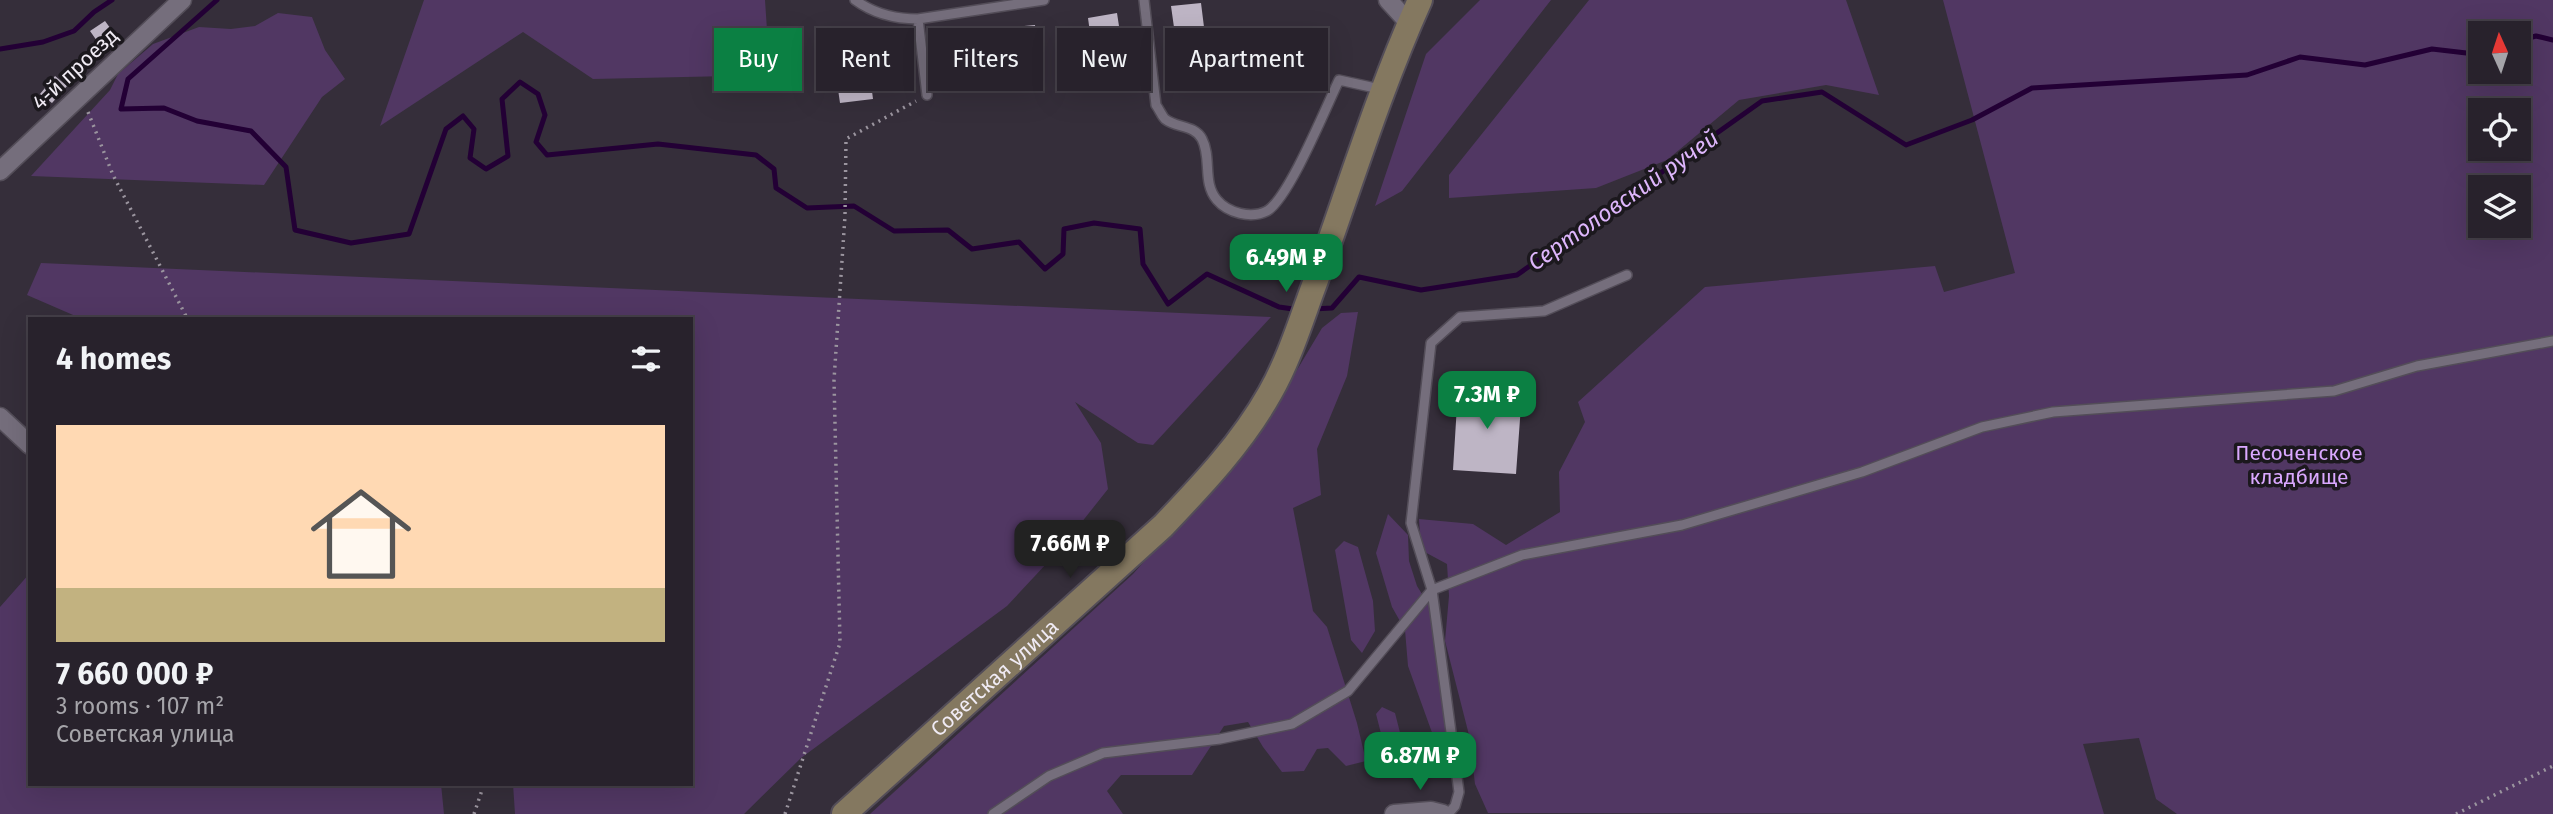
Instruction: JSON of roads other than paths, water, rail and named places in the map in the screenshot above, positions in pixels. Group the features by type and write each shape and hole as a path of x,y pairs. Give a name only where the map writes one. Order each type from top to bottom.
{"main road":[{"name":"Советская улица","path":"844,814 1163,526 1205,482 1242,436 1270,393 1293,340 1382,90 1420,0"}],"street":[{"name":"4-й проезд","path":"0,171 182,0"},
{"path":"1388,0 1409,23"},
{"path":"0,416 28,443"},
{"path":"1394,814 1431,811 1443,814"}],"lane":[{"path":"855,0 868,9 897,19 918,19 1044,0"},
{"path":"1144,0 1156,105 1166,119 1193,129 1202,138 1208,180 1216,199 1230,211 1250,215 1267,211 1285,191 1339,80 1382,90"},
{"path":"918,19 927,95"},
{"path":"1448,814 1455,806 1460,792 1432,590 1411,523 1431,343 1460,317 1544,311 1627,275"},
{"path":"993,814 1049,776 1103,753 1220,739 1292,724 1348,691 1432,590 1522,555 1682,525 1861,472 1993,424 2053,412 2334,391 2417,366 2553,341"}],"waterway":[{"name":"Сертоловский ручей","path":"0,49 43,42 74,31 112,0"},
{"name":"Сертоловский ручей","path":"217,0 128,79 121,109 164,108 197,121 251,131 286,167 295,230 351,243 409,234 446,129 463,116 474,129 470,158 486,169 508,156 502,99 520,82 538,94 545,115 536,142 547,155 658,144 756,155 774,169 776,188 807,208 854,206 894,231 948,230 972,249 1019,242 1045,269 1063,254 1064,229 1094,223 1140,229 1143,264 1168,304 1207,274 1279,307 1300,310"},
{"name":"Сертоловский ручей","path":"2531,37 2553,40"},
{"name":"Сертоловский ручей","path":"1313,309 1332,308 1359,277 1421,290 1517,275 1762,101 1822,92 1906,145 1972,120 2032,88 2247,75 2300,57 2365,65 2432,49 2468,53"}],"park label":[{"name":"Песоченское кладбище","path":"2299,465"}]}
